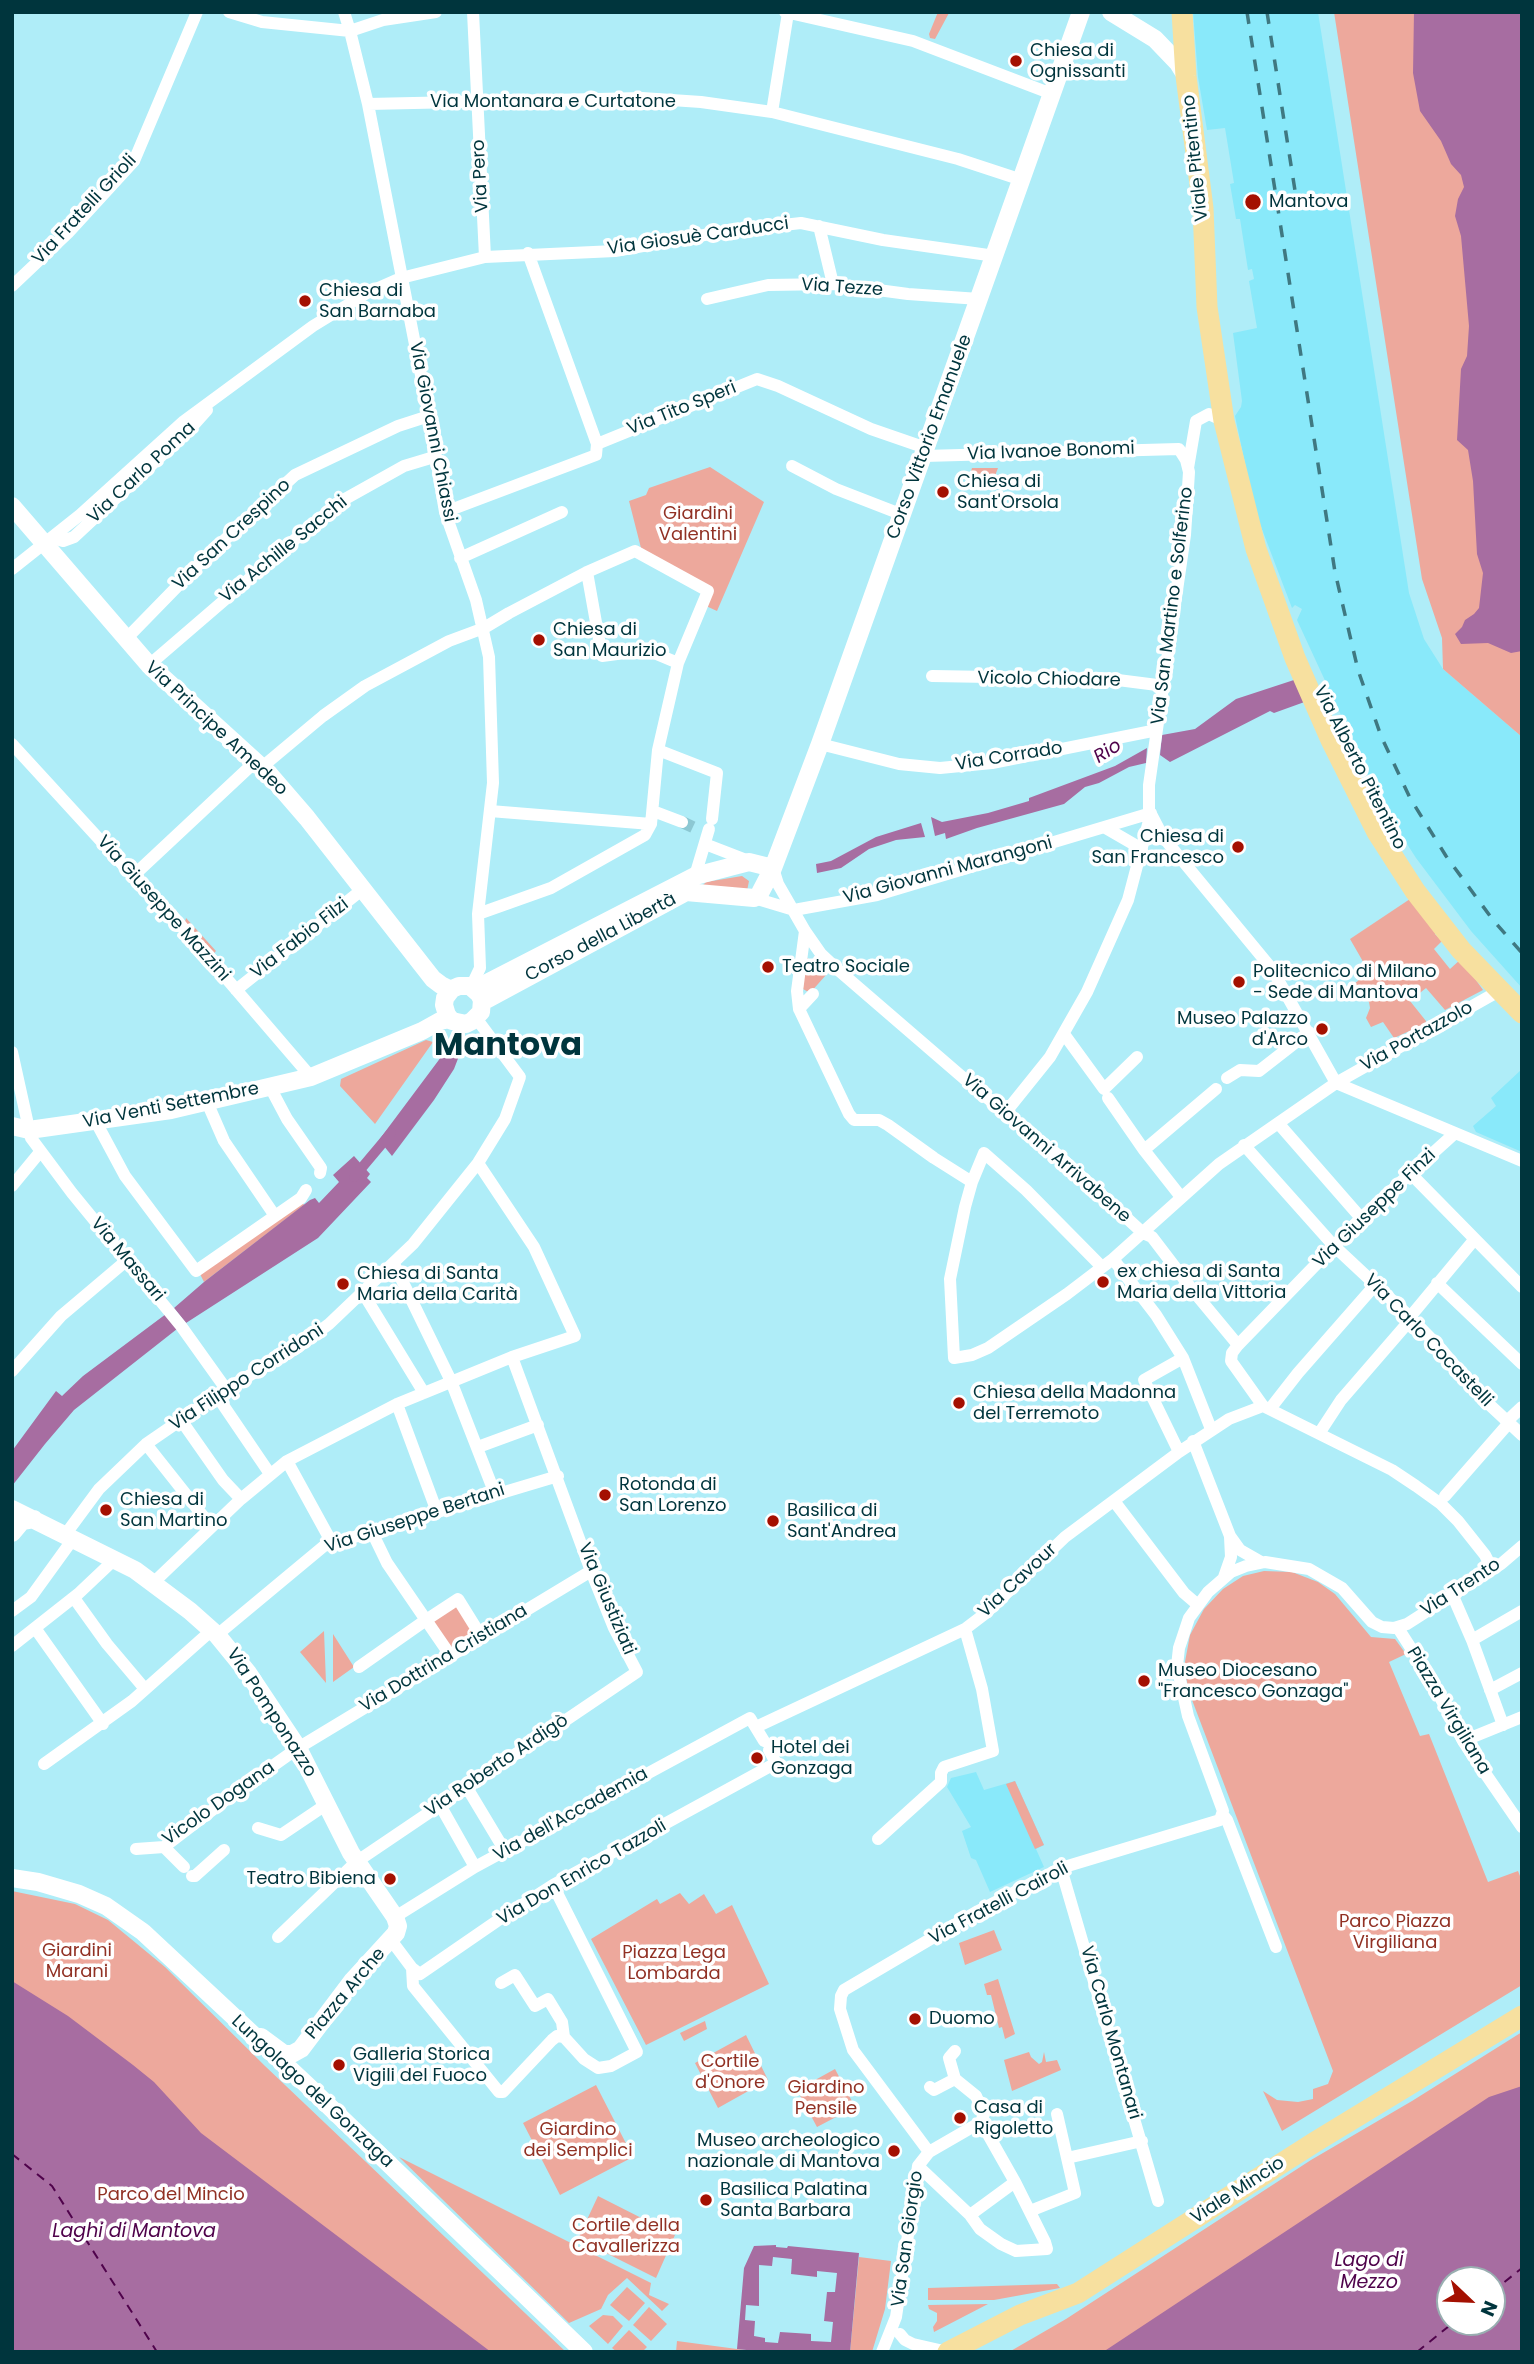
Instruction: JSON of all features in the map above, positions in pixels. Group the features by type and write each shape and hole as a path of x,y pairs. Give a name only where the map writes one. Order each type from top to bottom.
{"main road":[{"name":"Viale Pitentino","path":"1182,12 1186,76 1203,208 1204,240"},
{"name":"Via Alberto Pitentino","path":"1204,240 1207,307 1224,421 1250,529 1272,590 1320,701 1403,855 1447,916 1522,998"},
{"name":"Via Alberto Pitentino","path":"1320,701 1331,740 1383,841 1415,891 1461,950 1522,1013"},
{"name":"Viale Mincio","path":"948,2352 1020,2315 1078,2293 1315,2142 1522,2016"}],"street":[{"name":"Via Fratelli Grioli","path":"12,286 68,233 134,161 197,12"},
{"path":"229,12 261,22 351,31 383,20 436,12"},
{"name":"Via Giovanni Chiassi","path":"344,12 368,104 445,512 484,628 489,657 493,783 478,915 481,959 478,977 471,988"},
{"name":"Via Pero","path":"473,12 485,257"},
{"name":"Corso Vittorio Emanuele","path":"754,898 759,895 774,864 820,744 1081,12"},
{"path":"1111,12 1156,39 1186,76"},
{"path":"772,112 787,13 914,41 1052,94"},
{"name":"Via Montanara e Curtatone","path":"368,104 642,98 701,102 772,112 958,159 1022,180"},
{"name":"Via Giosuè Carducci","path":"401,278 485,257 615,251 721,232 801,223 883,240 995,256"},
{"path":"819,226 833,284"},
{"path":"527,253 597,444"},
{"name":"Via Carlo Poma","path":"12,569 49,541 184,421 223,391 313,327 367,293 401,278"},
{"name":"Via Tezze","path":"707,299 768,285 833,284 908,294 979,299"},
{"name":"Via Tito Speri","path":"445,512 596,455 597,444 757,379 925,452"},
{"path":"1188,468 1196,421 1209,414 1224,421"},
{"name":"Via San Crespino","path":"125,640 205,558 296,475 398,426 429,416"},
{"name":"Via Ivanoe Bonomi","path":"925,452 1179,449"},
{"name":"Via San Martino e Solferino","path":"1151,813 1148,799 1152,764 1185,544 1188,468 1179,449"},
{"name":"Via Achille Sacchi","path":"149,665 307,528 345,499 404,466 434,457"},
{"path":"792,466 836,489 903,515"},
{"name":"Via Principe Amedeo","path":"12,506 49,541 125,640 259,764 307,818 444,986"},
{"path":"460,558 562,512"},
{"path":"133,876 259,764 365,686 449,642 484,628 587,572 635,551 708,590 678,663 658,750 652,818 645,835 551,888 478,915"},
{"path":"587,572 602,656 647,650 678,663"},
{"name":"Vicolo Chiodare","path":"932,676 1110,679 1165,686"},
{"name":"Via Corrado","path":"820,744 898,764 940,768 992,763 1156,735"},
{"name":"Via Giuseppe Mazzini","path":"12,744 172,915 312,1077"},
{"path":"658,750 718,773 692,885 794,909"},
{"path":"490,811 583,818 652,818 682,822"},
{"path":"1151,813 1163,837 1250,942 1288,994 1336,1083 1522,1161"},
{"path":"1005,1113 1050,1057 1087,992 1123,912 1151,813"},
{"name":"Via Giovanni Marangoni","path":"794,909 877,895 1151,813"},
{"path":"1102,828 1141,852"},
{"path":"706,831 750,862 774,864"},
{"name":"Corso della Libertà","path":"510,980 692,885 750,862"},
{"name":"Via Giovanni Arrivabene","path":"774,864 778,884 821,954 1005,1113 1058,1155 1143,1233 1152,1237 1238,1345"},
{"name":"Via Fabio Filzi","path":"236,989 363,889"},
{"path":"805,931 797,991 799,1009 854,1120 879,1120 972,1182 984,1153 1107,1263 1156,1315 1182,1358 1210,1429"},
{"path":"510,980 466,1024 450,1018 444,1005 444,986 471,988 510,980"},
{"path":"471,988 480,994 479,1010"},
{"name":"Via Alberto Pitentino","path":"1499,992 1507,993 1522,1005"},
{"name":"Via Portazzolo","path":"972,1182 950,1279 954,1359 979,1352 999,1341 1068,1294 1244,1145 1336,1083 1499,992"},
{"path":"799,1009 813,994"},
{"name":"Via Filippo Corridoni","path":"12,1611 31,1597 99,1489 146,1444 222,1392 297,1348 329,1324 394,1264 478,1163 505,1119 520,1077 479,1010"},
{"name":"Via Venti Settembre","path":"21,1128 96,1122 207,1102 312,1077 450,1018"},
{"path":"1227,1078 1240,1070 1259,1071 1309,1032"},
{"path":"1064,1034 1144,1150 1181,1197"},
{"name":"Via Massari","path":"12,1052 21,1128 126,1261 169,1309 270,1474"},
{"path":"1106,1093 1137,1057"},
{"path":"270,1087 321,1168 320,1173"},
{"path":"1144,1150 1216,1089"},
{"path":"207,1102 224,1140 275,1216"},
{"path":"96,1122 125,1176 196,1270 301,1198 306,1190"},
{"path":"1278,1123 1361,1218"},
{"name":"Via Giuseppe Finzi","path":"1238,1345 1361,1218 1454,1134"},
{"name":"Via Carlo Cocastelli","path":"1244,1145 1334,1246 1411,1317 1479,1395 1522,1435"},
{"path":"12,1186 40,1152"},
{"path":"153,1583 240,1499 287,1461 397,1404 512,1357 575,1336 534,1247 478,1163"},
{"path":"1410,1174 1522,1287"},
{"path":"1322,1429 1341,1400 1474,1240"},
{"path":"12,1371 61,1316 126,1261"},
{"path":"394,1264 451,1381 495,1493"},
{"path":"1437,1283 1522,1364"},
{"path":"1268,1406 1376,1284"},
{"path":"363,1293 424,1393"},
{"path":"1238,1345 1232,1353 1231,1361 1268,1406 1392,1470 1441,1504 1485,1555 1492,1569"},
{"name":"Via Giustiziati","path":"512,1357 591,1571 614,1628 637,1672"},
{"path":"1179,1452 1144,1380 1182,1358"},
{"path":"397,1404 437,1512"},
{"name":"Via Cavour","path":"753,1722 965,1629 986,1613 1065,1537 1193,1441 1229,1419 1268,1406"},
{"path":"1445,1496 1522,1407"},
{"path":"181,1420 223,1480 240,1499"},
{"path":"478,1447 538,1425"},
{"path":"1193,1441 1230,1536 1240,1550 1261,1562"},
{"path":"146,1444 211,1526"},
{"path":"287,1461 332,1543"},
{"name":"Via Giuseppe Bertani","path":"44,1764 103,1724 317,1550 332,1543 558,1476"},
{"path":"1114,1501 1184,1593 1198,1605"},
{"name":"Via Pomponazzo","path":"12,1509 115,1559 153,1583 215,1632 248,1672 298,1748 394,1929"},
{"path":"12,1533 22,1521 34,1519"},
{"path":"372,1532 387,1563 450,1655"},
{"path":"1224,1578 1231,1557 1230,1536"},
{"name":"Via Trento","path":"1398,1628 1492,1569 1522,1546"},
{"path":"12,1646 74,1598 115,1559"},
{"name":"Piazza Virgiliana","path":"1276,1947 1227,1820 1222,1816 1188,1716 1177,1666 1189,1618 1224,1578 1240,1568 1261,1562 1278,1562 1309,1569 1342,1588 1376,1625 1398,1628 1430,1678 1463,1741 1522,1827"},
{"name":"Via Dottrina Cristiana","path":"298,1748 591,1571"},
{"path":"1452,1594 1503,1725"},
{"path":"74,1598 107,1644 145,1689"},
{"path":"359,1667 458,1599 481,1636"},
{"path":"1472,1640 1522,1611"},
{"path":"35,1628 103,1724"},
{"path":"878,1839 941,1782 944,1767 993,1751 982,1689 965,1629"},
{"name":"Via Roberto Ardigò","path":"278,1937 356,1861 637,1672"},
{"path":"1490,1690 1522,1673"},
{"path":"1463,1741 1522,1717"},
{"name":"Via Don Enrico Tazzoli","path":"426,1970 553,1885 776,1763 753,1722"},
{"name":"Via dell'Accademia","path":"394,1929 475,1867 753,1722"},
{"name":"Vicolo Dogana","path":"136,1849 164,1847 298,1748"},
{"path":"467,1786 505,1851"},
{"path":"258,1828 281,1835 327,1804"},
{"path":"440,1805 475,1867"},
{"name":"Via Fratelli Cairoli","path":"1030,2211 1047,2249 1029,2252 1009,2248 986,2234 922,2160 853,2050 841,2014 841,1996 846,1988 978,1911 1061,1867 1212,1823 1222,1816"},
{"path":"164,1847 195,1876 224,1850"},
{"name":"Via Carlo Montanari","path":"1061,1867 1158,2201"},
{"name":"Lungolago del Gonzaga","path":"12,1878 69,1891 119,1914 172,1956 253,2037 307,2084 584,2352"},
{"path":"501,1983 515,1975 535,2006 548,1999 562,2022 565,2037 586,2061 601,2069 637,2052 553,1885"},
{"name":"Piazza Arche","path":"301,2049 394,1929 412,1968 419,1975 426,1970"},
{"name":"Piazza Arche","path":"412,1968 413,1986 500,2093 552,2040 558,2036 565,2037"},
{"path":"253,2037 261,2037 284,2054 292,2054 301,2049"},
{"path":"301,2049 300,2068 307,2084"},
{"path":"922,2160 979,2123 984,2115 976,2095 955,2079 949,2058 955,2051"},
{"path":"930,2087 934,2090 955,2079"},
{"path":"979,2123 990,2136 1030,2211 1074,2195 1057,2114"},
{"path":"1068,2158 1142,2141"},
{"name":"Via San Giorgio","path":"885,2350 896,2317 922,2160"},
{"path":"970,2215 1015,2182"},
{"name":"Via San Giorgio","path":"896,2317 905,2352"},
{"path":"900,2334 913,2344 948,2352"}],"shaded area":[{"path":"1193,12 1318,12 1409,593 1424,639 1443,669 1522,737 1522,988 1471,931 1416,858 1384,808 1297,620 1302,609 1295,605 1292,608 1255,511 1235,416 1242,401 1233,333 1257,328 1249,281 1254,279 1252,269 1248,270 1240,219 1236,219 1230,184 1234,183 1225,128 1207,130 1198,77"},
{"path":"1522,1069 1522,1152 1476,1132 1473,1126 1496,1106 1491,1098"},
{"path":"976,1772 984,1790 1015,1781 1044,1845 1036,1849 1044,1867 990,1892 976,1860 971,1858 962,1831 971,1827 947,1787 951,1778"}],"green space":[{"path":"938,12 953,12 949,13 935,39 930,38 929,34"},
{"path":"1334,12 1522,12 1522,737 1443,669 1442,638 1422,579"},
{"name":"Giardini Valentini","path":"710,467 764,502 717,611 706,606 713,589 641,548 629,501 646,495 649,488"},
{"path":"972,468 998,468 991,486 969,478"},
{"path":"742,876 749,881 747,891 703,885 706,882"},
{"path":"1410,899 1442,941 1434,949 1450,969 1461,959 1483,990 1445,1010 1426,988 1410,1001 1426,1021 1425,1024 1394,1038 1383,1022 1371,1027 1366,1018 1369,1002 1360,994 1352,995 1349,988 1369,972 1350,939"},
{"path":"186,918 216,951 213,954 185,922"},
{"path":"805,956 826,975 810,993 803,989"},
{"path":"426,1040 433,1042 375,1124 340,1086 341,1079"},
{"path":"301,1200 304,1205 204,1282 200,1274"},
{"name":"Parco Piazza Virgiliana","path":"1264,1571 1292,1572 1318,1582 1335,1594 1371,1637 1395,1639 1406,1654 1389,1662 1420,1736 1429,1734 1488,1882 1518,1871 1522,1881 1522,1985 1282,2131 1263,2091 1277,2100 1298,2102 1313,2099 1313,2089 1328,2084 1333,2071 1189,1692 1184,1667 1190,1635 1204,1609 1223,1589 1243,1576"},
{"path":"457,1605 475,1634 450,1649 432,1620"},
{"path":"324,1631 326,1683 300,1652"},
{"path":"333,1634 354,1667 333,1682"},
{"path":"1015,1781 1044,1845 1035,1849 1006,1784"},
{"name":"Laghi di Mantova","path":"12,1891 75,1904 108,1920 165,1967 265,2066 566,2352 12,2352"},
{"name":"Piazza Lega Lombarda","path":"680,1893 689,1904 704,1894 716,1914 732,1905 769,1984 646,2045 591,1939 657,1899 660,1904"},
{"path":"994,1930 1002,1950 965,1965 959,1943"},
{"path":"998,1979 1015,2034 1005,2039 1002,2027 999,2028 991,1995 987,1995 984,1984"},
{"path":"705,2021 707,2029 684,2041 680,2033"},
{"name":"Lago di Mezzo","path":"1522,2032 1522,2352 1009,2352 1066,2319 1311,2160"},
{"name":"Cortile d'Onore","path":"746,2035 768,2080 718,2108 695,2063"},
{"path":"1029,2052 1039,2064 1044,2052 1046,2062 1057,2060 1061,2070 1012,2091 1004,2060"},
{"name":"Giardino Pensile","path":"835,2069 855,2107 817,2127 797,2090"},
{"name":"Giardino dei Semplici","path":"596,2085 633,2157 560,2195 523,2123"},
{"path":"399,2157 651,2283 649,2295 669,2304 662,2311 627,2278 608,2295 601,2309 569,2323"},
{"name":"Cortile della Cavallerizza","path":"598,2196 675,2235 656,2278 578,2239"},
{"path":"859,2257 891,2261 885,2309 872,2352 850,2352"},
{"path":"1057,2284 1060,2288 994,2300 928,2300 928,2288"},
{"path":"627,2287 645,2303 629,2321 610,2305"},
{"path":"988,2304 934,2332 937,2313 929,2309 928,2305"},
{"path":"649,2307 667,2324 651,2341 633,2325"},
{"path":"603,2315 613,2316 623,2326 608,2344 589,2326"},
{"path":"629,2330 647,2347 642,2352 617,2352 612,2348"},
{"path":"677,2341 737,2349 765,2352 676,2352"}],"water":[{"path":"1414,12 1522,12 1522,651 1511,653 1488,643 1461,644 1455,634 1465,620 1479,608 1483,573 1477,554 1473,481 1468,450 1457,440 1461,369 1467,356 1469,326 1461,236 1455,216 1458,199 1464,187 1461,175 1451,164 1441,141 1420,111 1413,73"},
{"name":"Rio","path":"1300,678 1310,700 1274,713 1270,711 1170,762 1160,755 1162,735 1195,729 1236,699"},
{"name":"Rio","path":"1147,748 1146,763 1129,767 1099,783 1085,787 1064,804 946,839 945,833 935,836 931,817 942,822 1029,801 1029,798 1115,766"},
{"path":"921,823 925,837 896,840 869,849 841,868 817,873 816,864 831,861 876,837"},
{"path":"447,1049 459,1056 454,1069 392,1156 379,1140"},
{"path":"354,1156 370,1174 367,1178 371,1182 318,1238 186,1323 174,1308 310,1200 315,1198 319,1203 339,1182 333,1175"},
{"path":"166,1314 177,1329 74,1410 12,1486 12,1451 56,1391 62,1396 83,1376"},
{"name":"Laghi di Mantova","path":"12,1981 68,2016 133,2065 154,2082 201,2133 491,2352 12,2352"},
{"name":"Lago di Mezzo","path":"1522,2086 1522,2352 1103,2352 1489,2097"},
{"path":"776,2245 859,2253 850,2352 765,2352 737,2349 744,2268 754,2246","holes":["773,2257 792,2259 791,2274 817,2277 817,2271 837,2273 835,2292 827,2292 824,2321 833,2322 831,2342 811,2341 811,2334 780,2332 778,2343 765,2342 765,2338 754,2336 755,2321 745,2320 746,2305 759,2306 759,2265 772,2266"]}],"waterway":[{"name":"Rio","path":"354,1177 391,1133"}],"ferry route":[{"path":"12,2154 52,2186 157,2352"},
{"path":"1506,2281 1522,2268"},
{"path":"1417,2352 1437,2336"}],"tunnel":[{"path":"682,822 697,829"}],"railway":[{"path":"1247,12 1335,572 1358,670 1381,736 1410,798 1446,856 1493,920 1522,953"},
{"path":"1267,12 1296,197"}],"place":[{"name":"Chiesa di Ognissanti","path":"1016,61"},
{"name":"Mantova","path":"1253,202"},
{"name":"Chiesa di San Barnaba","path":"305,301"},
{"name":"Chiesa di Sant'Orsola","path":"943,492"},
{"name":"Chiesa di San Maurizio","path":"539,640"},
{"name":"Chiesa di San Francesco","path":"1238,847"},
{"name":"Teatro Sociale","path":"768,967"},
{"name":"Politecnico di Milano - Sede di Mantova","path":"1239,982"},
{"name":"Museo Palazzo d'Arco","path":"1322,1029"},
{"name":"ex chiesa di Santa Maria della Vittoria","path":"1103,1282"},
{"name":"Chiesa di Santa Maria della Carità","path":"343,1284"},
{"name":"Chiesa della Madonna del Terremoto","path":"959,1403"},
{"name":"Rotonda di San Lorenzo","path":"605,1495"},
{"name":"Chiesa di San Martino","path":"106,1510"},
{"name":"Basilica di Sant'Andrea","path":"773,1521"},
{"name":"Museo Diocesano \"Francesco Gonzaga\"","path":"1144,1681"},
{"name":"Hotel dei Gonzaga","path":"757,1758"},
{"name":"Teatro Bibiena","path":"390,1879"},
{"name":"Duomo","path":"915,2019"},
{"name":"Galleria Storica Vigili del Fuoco","path":"339,2065"},
{"name":"Casa di Rigoletto","path":"960,2118"},
{"name":"Museo archeologico nazionale di Mantova","path":"894,2151"},
{"name":"Basilica Palatina Santa Barbara","path":"706,2200"}],"district":[{"name":"Mantova","path":"508,1047"}],"park label":[{"name":"Giardini Marani","path":"77,1961"},
{"name":"Parco del Mincio","path":"171,2195"}]}
